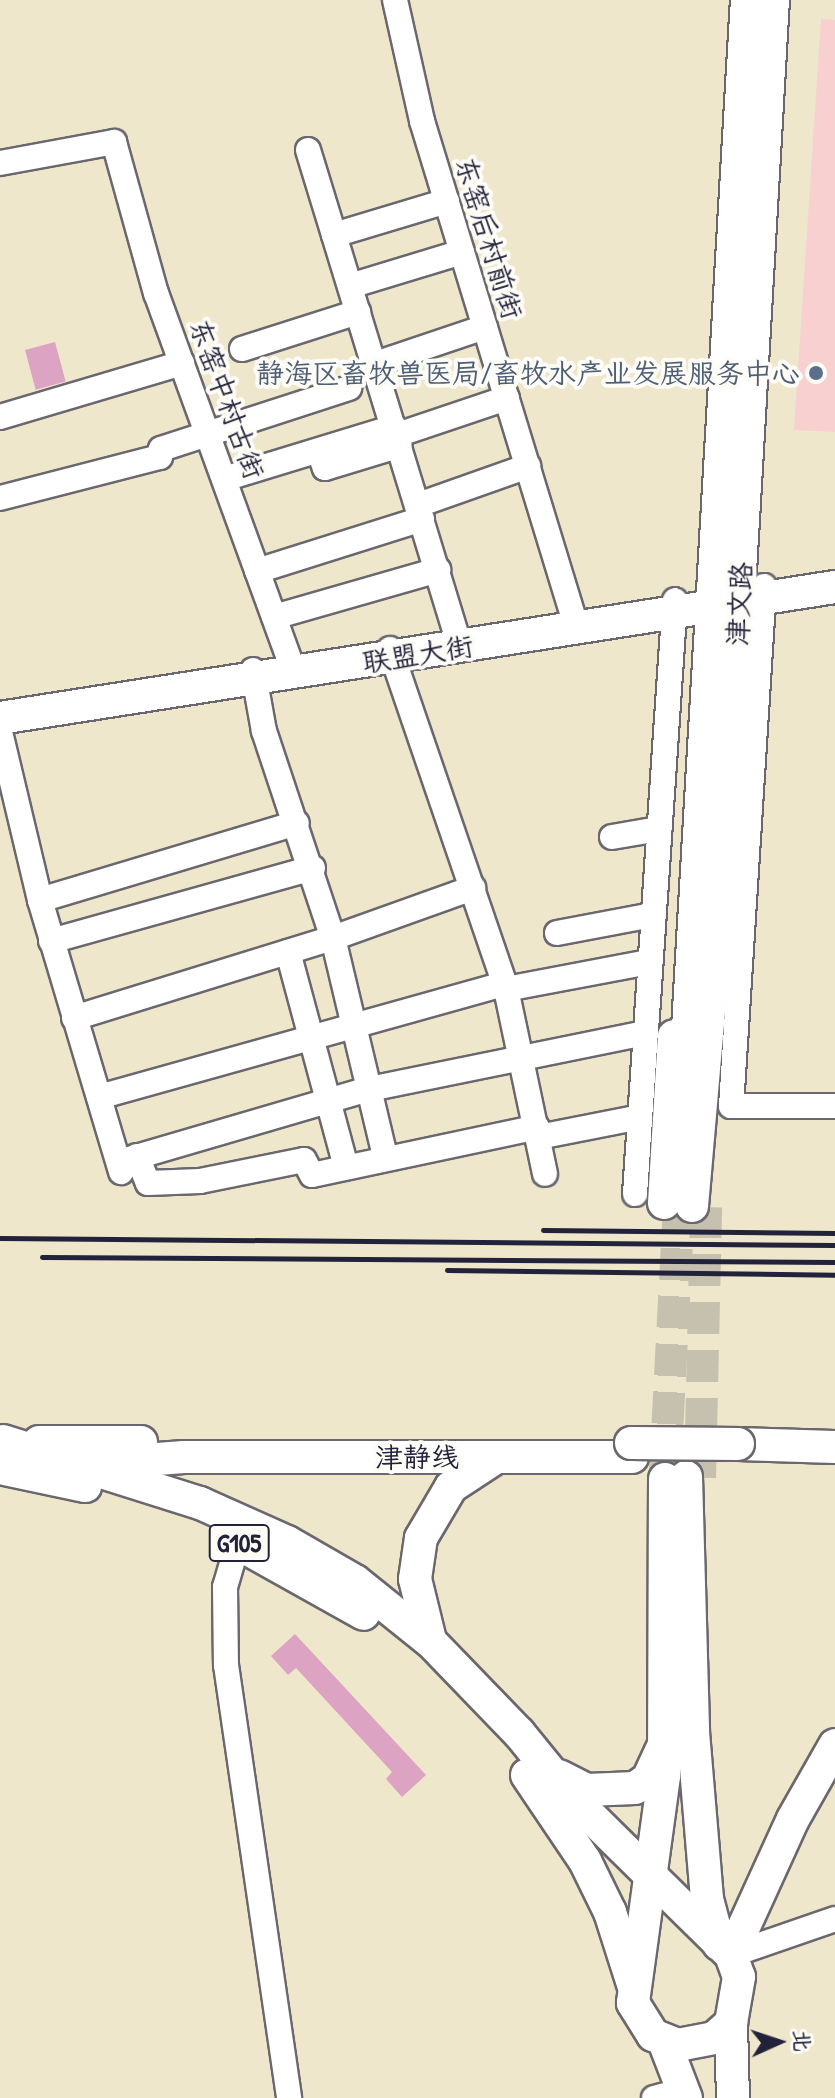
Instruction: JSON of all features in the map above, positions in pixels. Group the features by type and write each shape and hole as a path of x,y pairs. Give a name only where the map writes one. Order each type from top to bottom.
{"main road":[{"name":"津文路","path":"675,1203 675,1024 687,974 739,596 747,0"},
{"name":"津文路","path":"675,1203 705,1074 739,596 773,0"},
{"path":"0,718 576,624 835,576"},
{"path":"739,596 835,587"},
{"path":"0,706 253,675"},
{"name":"津静线","path":"2,1455 835,1447"},
{"name":"津静线","path":"2,1455 80,1465 184,1457 498,1457 632,1450"},
{"name":"津静线","path":"738,1450 835,1461"},
{"name":"G105","path":"2,1455 89,1487 241,1533 344,1600 444,1677 526,1773 585,1861 610,1912 633,1984"},
{"path":"444,1677 431,1642 415,1579 421,1538 451,1487 498,1457"},
{"path":"80,1465 200,1503 241,1533 355,1581 431,1642 519,1733 543,1767 725,1950"},
{"path":"731,2023 696,2045 664,2041 639,2020 633,1984 652,1875 667,1730 684,1478 692,1570 694,1746 707,1899 725,1950 739,1977 731,2023 733,2098"},
{"path":"543,1767 587,1790 635,1788 648,1779 659,1761 667,1730"},
{"path":"725,1950 835,1745"},
{"path":"664,2041 680,2096 715,2090 724,2098"}],"street":[{"name":"东窑后村前街","path":"395,0 447,201 576,624"},
{"name":"东窑中村古街","path":"0,163 114,142 156,293 293,669"},
{"path":"308,150 458,642"},
{"path":"334,235 447,201"},
{"path":"350,286 462,252"},
{"path":"242,349 358,312"},
{"path":"375,364 485,327"},
{"path":"0,417 182,363"},
{"path":"0,498 160,457 161,449 349,388"},
{"path":"224,479 319,451 397,436 507,398"},
{"path":"257,571 420,512 528,466"},
{"path":"274,617 438,570"},
{"path":"739,596 731,1106 835,1106"},
{"path":"675,607 640,1117 675,1203"},
{"path":"391,653 506,987 523,1056 545,1174"},
{"path":"253,675 264,731 313,868 333,938 385,1157"},
{"path":"0,732 51,941 99,1097 126,1163 148,1183 169,1185 304,1160 312,1175 385,1157 640,1117"},
{"path":"40,900 297,823"},
{"path":"612,837 659,829"},
{"path":"51,941 313,868"},
{"path":"74,1018 333,938 473,888"},
{"path":"557,933 652,915"},
{"path":"288,952 346,1167"},
{"path":"99,1097 353,1023 506,987 649,962"},
{"path":"126,1163 369,1089 645,1033"},
{"path":"241,1533 223,1609 226,1665 289,2098"},
{"path":"725,1950 835,1919"}],"shaded area":[{"path":"821,19 835,20 835,432 794,430"}],"building":[{"path":"55,342 66,382 36,390 25,350"},
{"path":"295,1634 426,1775 402,1797 386,1779 392,1772 296,1668 288,1675 271,1656"}],"tunnel":[{"path":"665,1472 679,1205"},
{"path":"700,1478 706,1207"}],"railway":[{"path":"543,1230 835,1233"},
{"path":"0,1238 835,1245"},
{"path":"42,1257 835,1262"},
{"path":"447,1270 835,1275"}],"place":[{"name":"静海区畜牧兽医局/畜牧水产业发展服务中心","path":"816,373"}]}
